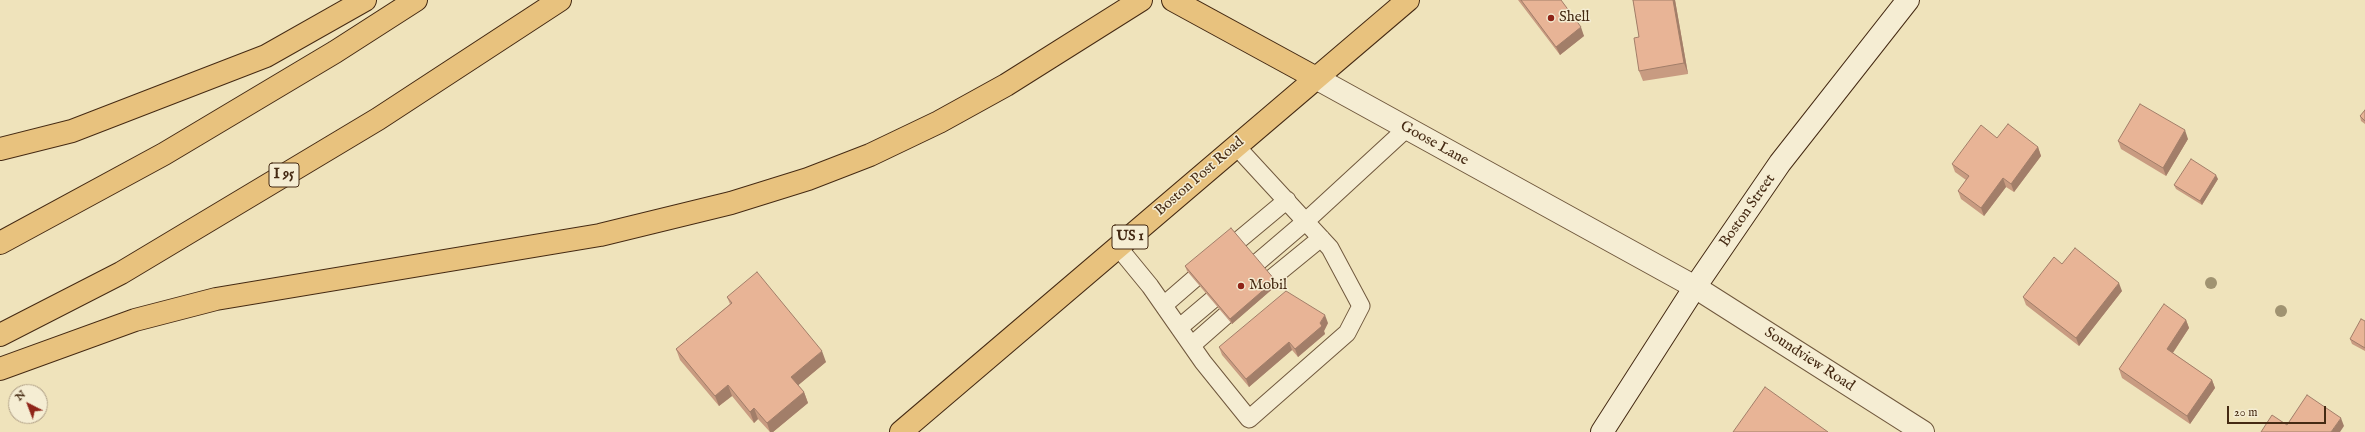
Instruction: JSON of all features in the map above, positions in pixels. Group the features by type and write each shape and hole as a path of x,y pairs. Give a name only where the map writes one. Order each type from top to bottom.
{"main road":[{"path":"0,149 72,131 266,56 365,0"},
{"path":"0,242 164,154 335,52 416,0"},
{"name":"I 95","path":"0,335 128,269 378,119 560,0"},
{"path":"0,369 135,320 216,300 600,235 731,203 808,179 870,155 939,122 1006,85 1141,0"},
{"name":"Goose Lane","path":"1173,0 1316,78"},
{"name":"Boston Post Road","path":"901,432 1408,0"}],"street":[{"name":"Boston Street","path":"1602,432 1695,287 1780,163 1908,0"},
{"name":"Goose Lane","path":"1316,78 1695,287"},
{"name":"Soundview Road","path":"1695,287 1923,432"}],"lane":[{"path":"1258,262 1306,221 1406,129"},
{"path":"1118,247 1164,305 1203,362 1249,419 1347,333 1361,306 1330,248 1236,146"},
{"path":"1239,240 1287,200"},
{"path":"1272,278 1321,238"},
{"path":"1164,305 1194,279"},
{"path":"1180,327 1212,300"},
{"path":"1192,345 1225,316"}],"building":[{"name":"Shell","path":"1521,0 1561,0 1581,27 1556,47"},
{"path":"1633,0 1673,0 1684,63 1639,71 1634,38 1639,37"},
{"path":"2140,104 2185,130 2163,168 2118,141"},
{"path":"2365,110 2365,121 2360,116"},
{"path":"2008,124 2038,147 2011,184 2003,178 1981,208 1958,191 1969,176 1952,164 1981,125 1997,138"},
{"path":"2191,159 2216,175 2200,201 2174,185"},
{"path":"1231,228 1275,280 1230,319 1185,266"},
{"path":"2075,248 2119,283 2076,338 2023,297 2054,257 2062,264"},
{"path":"757,272 822,351 791,377 804,392 767,423 754,408 750,412 728,385 715,396 676,349 732,303 727,297"},
{"path":"1286,291 1325,315 1320,323 1322,326 1295,349 1289,342 1246,379 1219,347"},
{"path":"2164,304 2186,320 2167,349 2212,380 2187,416 2119,369"},
{"path":"2361,319 2365,321 2365,348 2350,339"},
{"path":"1765,387 1828,432 1733,432"},
{"path":"2307,395 2341,418 2331,432 2261,432 2272,415 2287,425"}],"place":[{"name":"Shell","path":"1551,18"},
{"name":"Mobil","path":"1241,286"}]}
